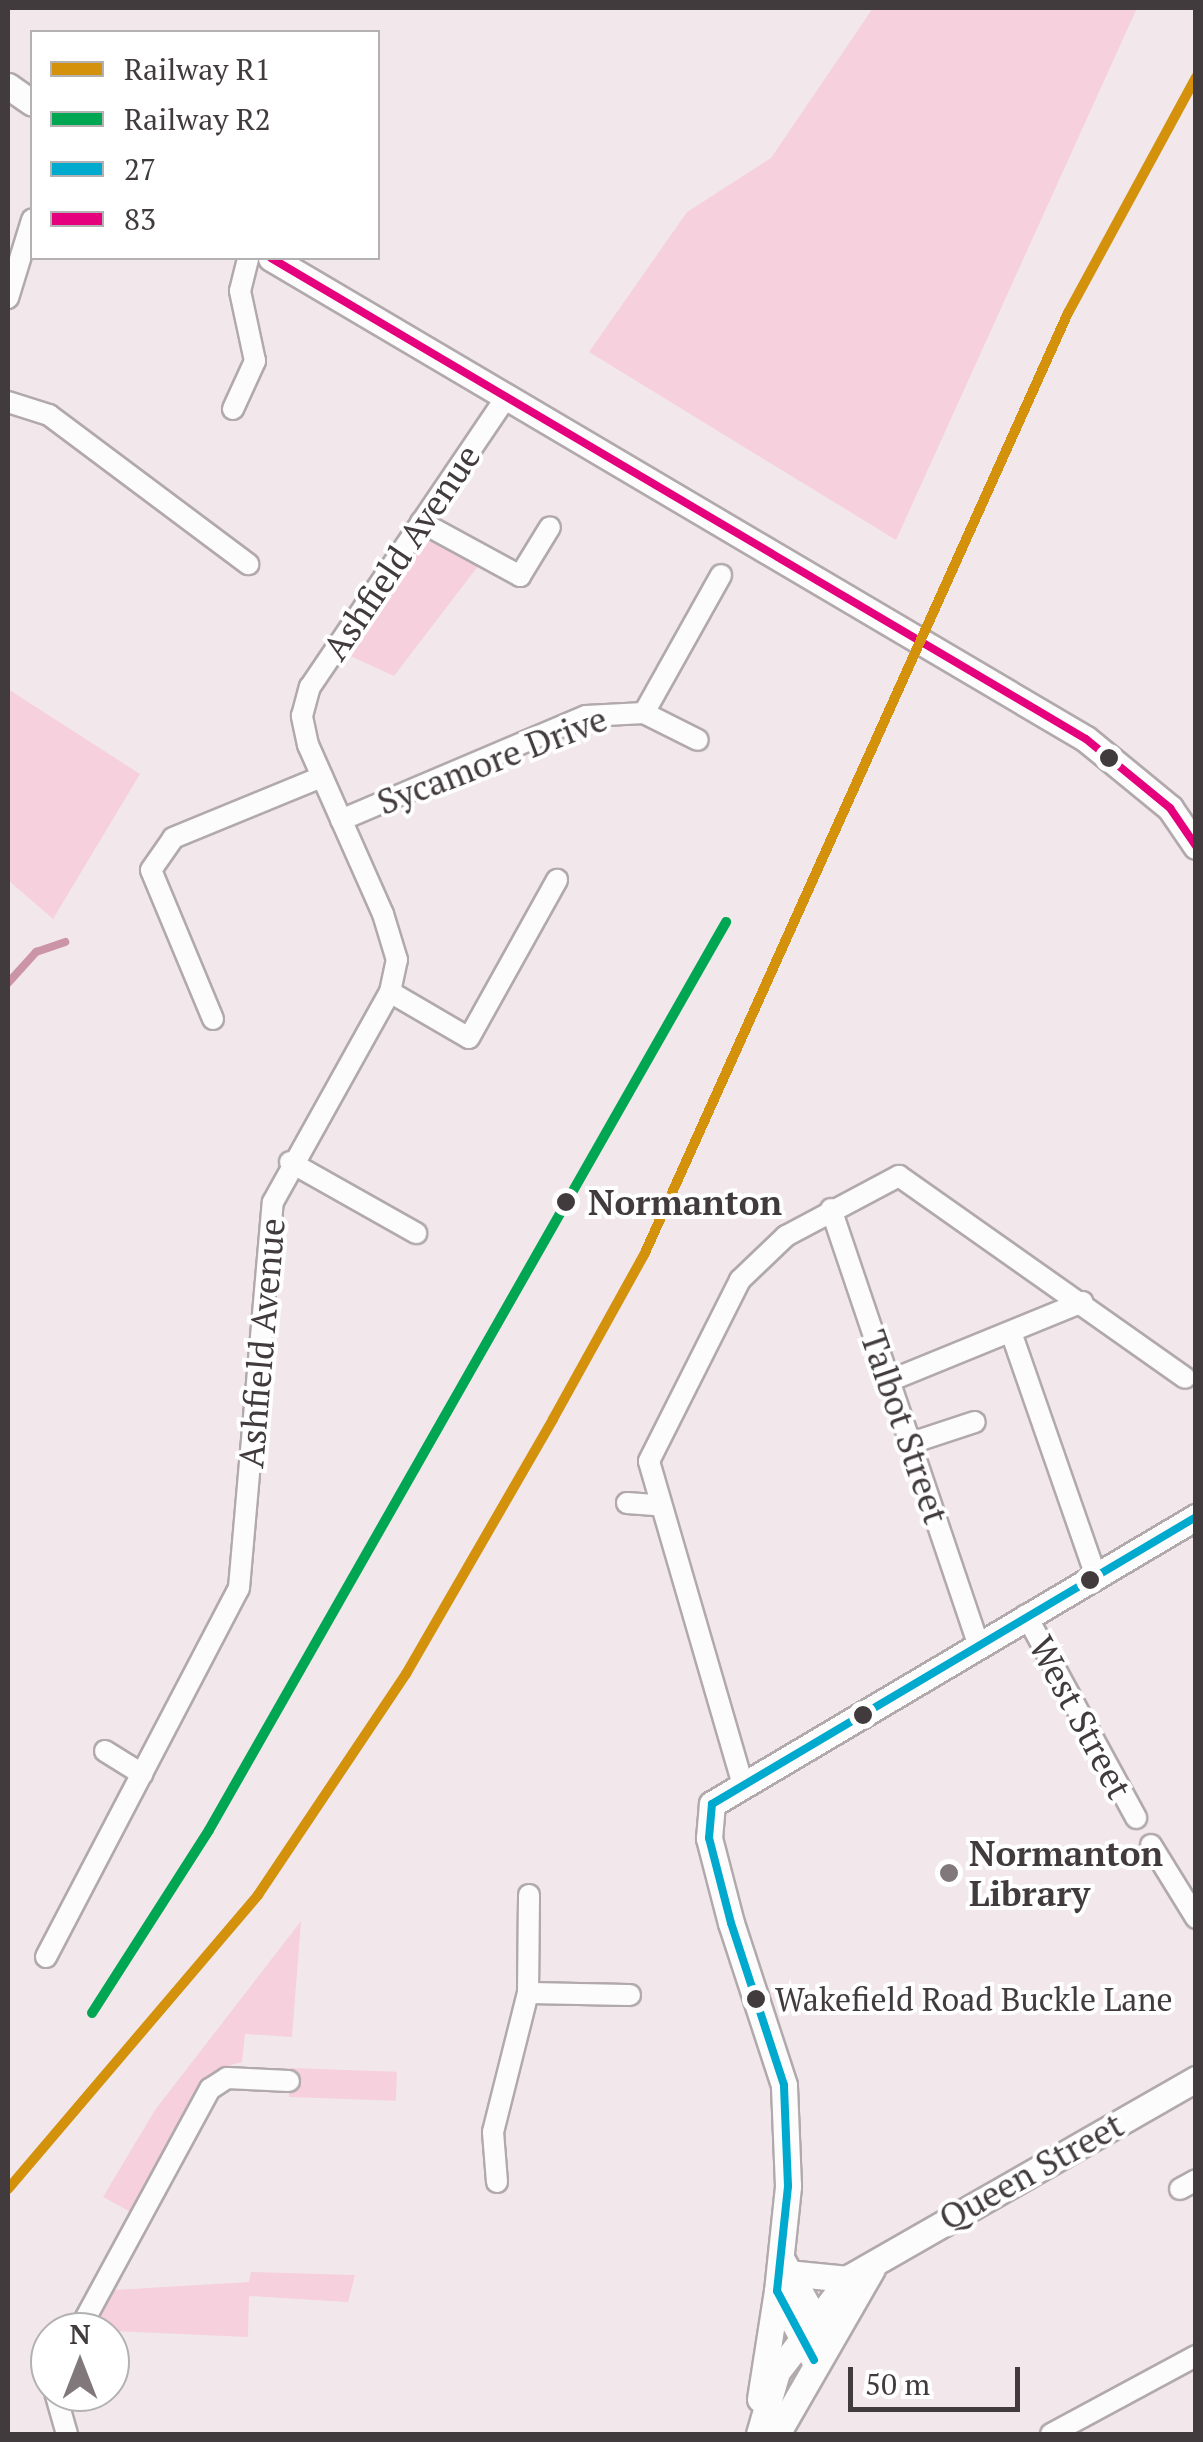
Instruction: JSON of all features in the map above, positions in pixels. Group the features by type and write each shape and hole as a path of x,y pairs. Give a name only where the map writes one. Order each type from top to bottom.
{"street":[{"path":"8,86 30,102"},
{"path":"8,298 30,226"},
{"path":"233,409 255,361 240,291 248,260"},
{"path":"273,260 698,514 972,671 1116,762 1170,808 1196,846"},
{"path":"222,374 243,384"},
{"name":"Ashfield Avenue","path":"46,1957 239,1588 273,1202 290,1162 390,992 396,960 302,716 310,687 506,397"},
{"path":"8,402 48,415 248,564"},
{"path":"421,522 520,576 550,526"},
{"name":"Sycamore Drive","path":"644,712 721,575"},
{"name":"Sycamore Drive","path":"342,820 586,716 644,712 698,740"},
{"path":"214,1019 151,870 173,838 322,776"},
{"path":"390,992 469,1038 557,880"},
{"path":"290,1162 416,1234"},
{"path":"743,1786 651,1472 651,1448 740,1280 831,1209 899,1176 1083,1302 1185,1378"},
{"name":"Talbot Street","path":"831,1209 978,1644"},
{"path":"888,1381 1013,1338 1083,1302"},
{"path":"1013,1338 1095,1574"},
{"path":"911,1443 975,1422"},
{"path":"627,1503 658,1506"},
{"path":"766,2428 758,2389 781,2273 784,2085 730,1923 709,1838 712,1804 1196,1516"},
{"name":"West Street","path":"1026,1615 1136,1818"},
{"path":"105,1751 142,1774"},
{"path":"1152,1844 1196,1918"},
{"path":"497,2182 495,2120 528,1994 529,1895"},
{"path":"528,1994 630,1995"},
{"path":"89,2312 210,2089 227,2078 289,2080"},
{"name":"Queen Street","path":"766,2428 813,2339 860,2274 920,2233 1196,2079"},
{"path":"781,2273 860,2274"},
{"path":"781,2273 813,2339"},
{"path":"1051,2434 1196,2356"}],"shaded area":[{"path":"873,8 1137,8 896,540 589,352 687,212 771,158"},
{"path":"421,522 485,557 394,676 335,649"},
{"path":"8,689 140,774 53,919 8,880"},
{"path":"301,1921 292,2037 245,2034 242,2062 231,2065 140,2217 103,2197 155,2110"},
{"path":"290,2068 397,2072 396,2101 289,2097"},
{"path":"251,2272 355,2275 348,2302 249,2296 248,2337 130,2332 130,2312 101,2312 114,2290 249,2282"}],"waterway":[{"path":"8,983 36,952 65,942"}],"rail line":[{"name":"R1","path":"8,2189 258,1895 406,1674 553,1419 644,1255 1068,313 1196,77"},
{"name":"R2","path":"92,2013 209,1830 726,922"}],"transit line":[{"name":"83","path":"274,260 1086,739 1170,808 1196,846"},
{"name":"27","path":"814,2360 777,2291 788,2186 784,2085 731,1923 709,1838 712,1804 1196,1517"}],"place":[{"name":"Normanton","path":"566,1202"},
{"name":"Normanton Library","path":"949,1873"},
{"name":"Wakefield Road Buckle Lane","path":"756,1999"}]}
